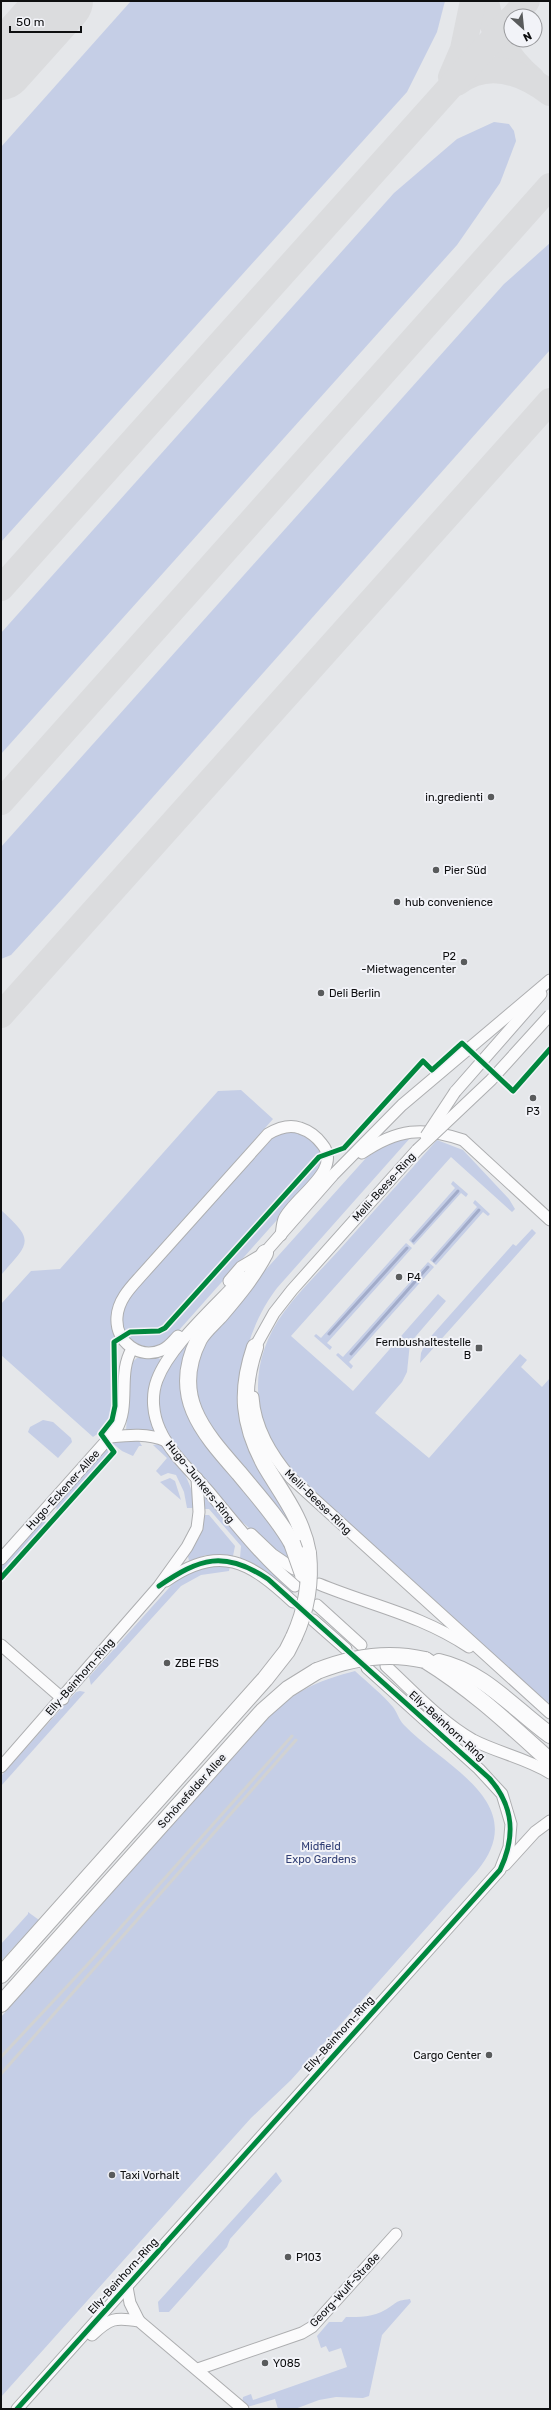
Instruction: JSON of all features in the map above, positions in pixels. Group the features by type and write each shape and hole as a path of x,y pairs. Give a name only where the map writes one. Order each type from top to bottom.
{"highway":[{"path":"265,1253 253,1276 200,1338 189,1367 189,1396 195,1415 206,1436 258,1496 292,1543 302,1568 306,1594"},
{"name":"Schönefelder Allee","path":"1,1975 268,1675 294,1637 303,1615 309,1567 308,1553 298,1518 265,1465 249,1428 244,1388 255,1348"},
{"name":"Schönefelder Allee","path":"1,2004 263,1711 288,1689 317,1671 367,1656 400,1656 452,1665 475,1677 550,1735"},
{"path":"425,1660 455,1679 481,1700 550,1761"}],"street":[{"name":"Hugo-Junkers-Ring","path":"361,1645 306,1594 270,1565 255,1549 166,1441 158,1424 154,1405 157,1381 163,1366 182,1342 265,1253 333,1175 402,1105 550,980"},
{"name":"Melli-Beese-Ring","path":"417,1150 455,1092 550,983"},
{"name":"Melli-Beese-Ring","path":"550,1015 478,1094 417,1150 292,1290 274,1313 255,1348 253,1371 254,1406 258,1427 276,1460 291,1478 365,1547 550,1713"},
{"name":"Hugo-Junkers-Ring","path":"132,1349 122,1337 117,1323 119,1308 128,1291 268,1134 281,1127 297,1127 313,1134 319,1140 327,1151 328,1161 322,1174 284,1219 281,1235"},
{"name":"Hugo-Junkers-Ring","path":"281,1235 295,1228 360,1154 385,1138 413,1131 440,1133 463,1140 550,1220"},
{"path":"132,1349 145,1353 154,1352 169,1346 241,1268 265,1253"},
{"name":"Hugo-Eckener-Allee","path":"1,1559 110,1437 122,1416 124,1364 132,1349"},
{"path":"110,1437 140,1435 158,1437 166,1441"},
{"name":"Elly-Beinhorn-Ring","path":"1,1767 63,1699 159,1586 193,1538 197,1528 199,1512 197,1478"},
{"path":"209,1493 263,1546 294,1569"},
{"name":"Elly-Beinhorn-Ring","path":"159,1586 190,1566 202,1562 228,1561 254,1569 268,1579 306,1594"},
{"path":"306,1594 408,1614 437,1628 498,1666"},
{"path":"313,1620 346,1649"},
{"path":"1,1645 63,1699"},
{"path":"386,1666 451,1724 474,1740 520,1758 550,1773"},
{"name":"Elly-Beinhorn-Ring","path":"17,2409 500,1870 509,1847 512,1824 502,1794 480,1768 367,1668"},
{"path":"500,1870 535,1832 550,1821"},
{"name":"Georg-Wulf-Straße","path":"198,2369 302,2333 312,2327 396,2234"},
{"path":"127,2287 130,2303 139,2322"},
{"path":"76,2343 86,2341 109,2321 119,2317 139,2322 198,2369 243,2409"}],"green space":[{"path":"131,1 445,1 437,32 407,92 1,542 1,147"},
{"path":"494,122 509,124 514,131 516,141 500,183 457,245 1,754 1,633 394,193 457,139"},
{"path":"550,243 550,350 65,896 11,955 1,959 1,847 504,284"},
{"path":"241,1090 273,1119 121,1291 113,1308 112,1314 112,1325 116,1338 112,1342 114,1349 114,1397 112,1409 108,1420 102,1429 93,1437 1,1355 1,1304 31,1271 60,1269 218,1091"},
{"path":"293,1131 313,1141 321,1153 163,1327 134,1330 125,1333 122,1316 125,1306 133,1292 275,1135"},
{"path":"411,1137 277,1288 265,1306 251,1336 243,1368 245,1381 276,1485 295,1533 204,1423 193,1382 199,1352 217,1324 366,1158 390,1142"},
{"path":"437,1140 463,1150 509,1199 515,1209 512,1212 451,1157 291,1336 353,1391 438,1294 446,1301 410,1343 407,1372 402,1382 375,1413 429,1458 520,1354 527,1360 521,1367 542,1387 550,1378 550,1706 294,1475 280,1456 269,1436 262,1416 258,1395 259,1374 263,1353 271,1332 284,1312 304,1287 341,1248"},
{"path":"322,1159 316,1174 309,1184 172,1338 160,1345 149,1347 138,1344 127,1336 130,1334 158,1334 169,1328 318,1161"},
{"path":"453,1181 468,1194 466,1197 461,1193 414,1245 409,1240 455,1188 451,1184"},
{"path":"475,1200 490,1214 488,1216 483,1212 436,1265 430,1260 477,1207 473,1203"},
{"path":"1,1210 12,1220 24,1235 25,1242 18,1255 1,1275"},
{"path":"532,1229 536,1233 420,1363 421,1353 426,1342 513,1244 516,1246"},
{"path":"406,1243 412,1248 327,1343 332,1347 330,1350 314,1336 316,1334 321,1338"},
{"path":"428,1262 434,1267 349,1362 353,1366 351,1369 336,1355 338,1353 343,1357"},
{"path":"193,1338 183,1392 271,1521 269,1523 283,1541 290,1559 288,1562 240,1520 177,1447 164,1428 159,1410 159,1396 162,1378 173,1360"},
{"path":"156,1356 161,1360 153,1376 149,1395 150,1414 155,1432 126,1431 131,1363 137,1358"},
{"path":"43,1420 53,1422 71,1438 72,1442 58,1458 28,1432 30,1427"},
{"path":"117,1441 139,1441 142,1446 139,1446 133,1456 122,1451 112,1443"},
{"path":"159,1444 173,1457 184,1473 196,1508 187,1508 184,1492 176,1475 168,1473 161,1476 156,1471 167,1458 153,1445"},
{"path":"107,1448 109,1454 57,1512 56,1505"},
{"path":"170,1478 175,1481 181,1500 160,1482"},
{"path":"203,1495 293,1589 293,1593 261,1568 240,1558 241,1546 209,1509 204,1509"},
{"path":"203,1515 209,1515 235,1546 233,1556 206,1555 189,1561 188,1556 200,1536"},
{"path":"41,1521 48,1522 1,1575 1,1565"},
{"path":"214,1566 230,1566 229,1571 201,1575 181,1586 91,1685 89,1677 177,1579 197,1569"},
{"name":"Midfield Expo Gardens","path":"355,1671 389,1702 404,1725 459,1771 476,1788 489,1806 495,1825 492,1847 477,1871 291,2080 251,2118 1,2397 1,2017 275,1710 295,1695 313,1685"},
{"path":"76,1692 85,1692 1,1786 1,1776"},
{"path":"28,1912 39,1920 1,1961 1,1944 28,1914"},
{"path":"276,2172 282,2181 230,2239 227,2247 169,2312 159,2312 158,2302"},
{"path":"410,2299 411,2302 382,2335 369,2396 363,2398 336,2397 319,2400 295,2409 278,2409 275,2399 247,2407 242,2403 243,2397 251,2394 253,2400 347,2367 341,2348 329,2352 326,2346 321,2348 317,2336 329,2322 342,2322 346,2317 361,2317 376,2314 398,2302"}],"waterway":[{"path":"413,1241 458,1191"},
{"path":"434,1261 479,1210"},
{"path":"329,1334 407,1248"},
{"path":"351,1354 428,1267"}],"taxiway":[{"path":"451,77 463,49 473,1"},
{"path":"486,1 488,12 496,34 515,63 532,79"},
{"path":"521,8 527,1"},
{"path":"1,588 503,28"},
{"path":"457,83 481,71 505,71 528,79 550,93"},
{"path":"1,802 550,186"},
{"path":"1,1015 550,401"}],"runway":[{"path":"1,68 61,1"}],"railway":[{"path":"1,2057 88,1964 292,1736"},
{"path":"1,2074 296,1740"}],"cycle path":[{"path":"1,1578 114,1452 101,1434 112,1420 115,1406 114,1342 130,1332 159,1331 165,1328 319,1157 344,1148 423,1061 432,1070 462,1043 513,1091 550,1049"},
{"path":"17,2409 500,1870 509,1845 510,1822 508,1810 504,1799 489,1778 268,1579 238,1564 225,1561 212,1561 187,1569 159,1586"}],"place":[{"name":"in.gredienti","path":"491,797"},
{"name":"Pier Süd","path":"436,870"},
{"name":"hub convenience","path":"397,902"},
{"name":"P2 -Mietwagencenter","path":"464,962"},
{"name":"Deli Berlin","path":"321,993"},
{"name":"P3","path":"533,1098"},
{"name":"P4","path":"399,1277"},
{"name":"Fernbushaltestelle B","path":"479,1348"},
{"name":"ZBE FBS","path":"167,1663"},
{"name":"Cargo Center","path":"489,2055"},
{"name":"Taxi Vorhalt","path":"112,2175"},
{"name":"P103","path":"288,2257"},
{"name":"Y085","path":"265,2363"}]}
